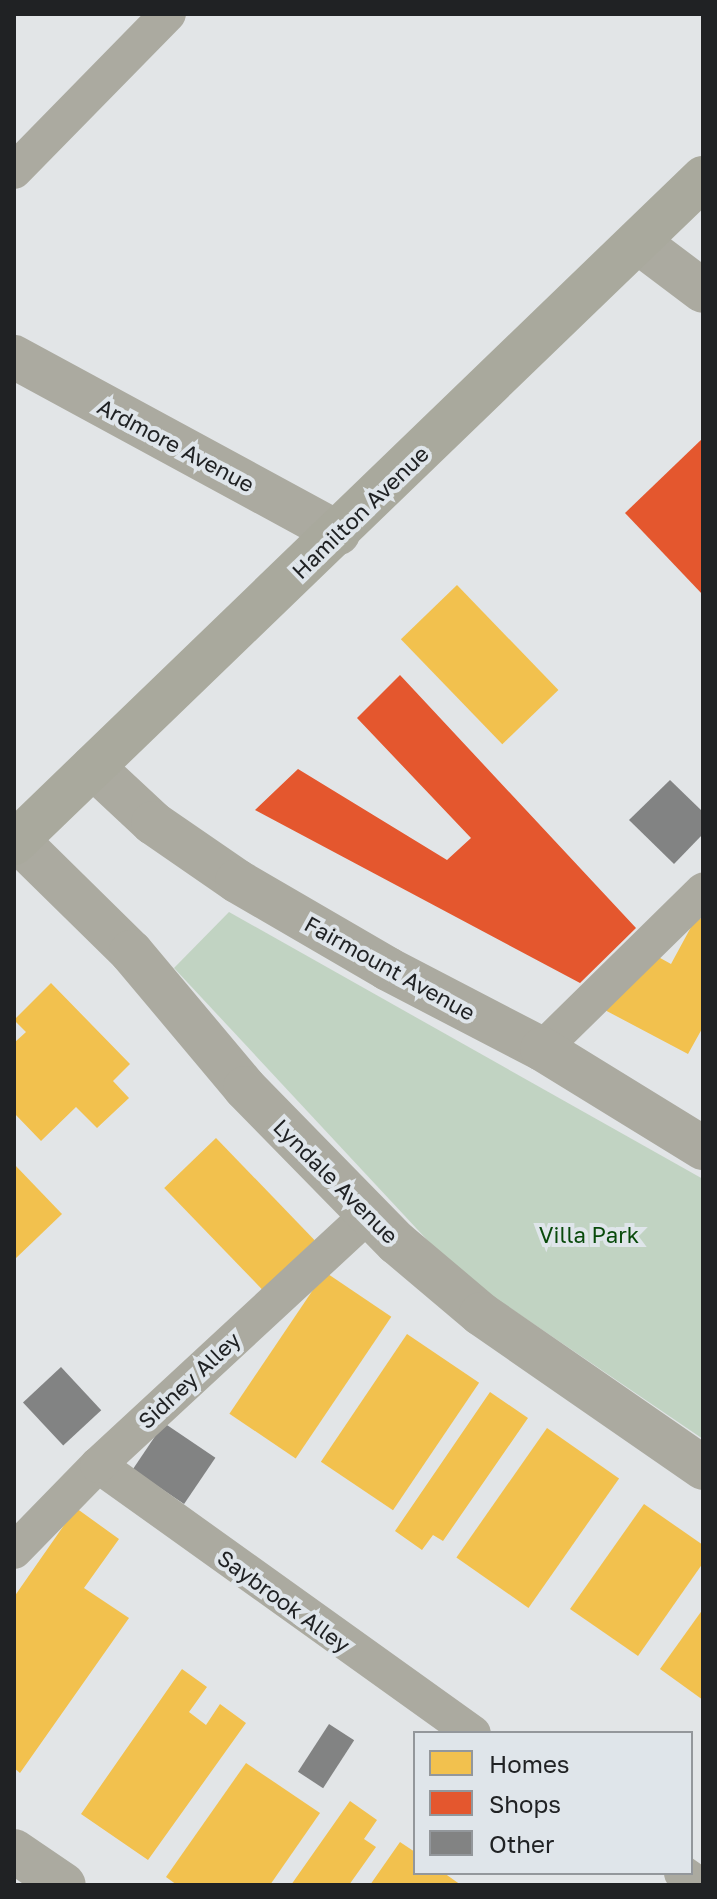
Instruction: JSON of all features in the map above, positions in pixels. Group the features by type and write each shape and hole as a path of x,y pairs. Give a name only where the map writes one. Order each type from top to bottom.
{"main road":[{"name":"Hamilton Avenue","path":"16,842 703,178"}],"street":[{"path":"638,242 703,291"},
{"name":"Ardmore Avenue","path":"14,357 338,533"},
{"name":"Fairmount Avenue","path":"93,767 153,823 237,881 388,969 542,1049 703,1148"},
{"name":"Lyndale Avenue","path":"16,842 131,952 245,1088 369,1214 481,1314 703,1468"},
{"path":"14,1851 64,1885"}],"lane":[{"path":"14,171 168,14"},
{"path":"542,1049 703,891"},
{"name":"Sidney Alley","path":"14,1551 98,1465 369,1214"},
{"name":"Saybrook Alley","path":"98,1465 470,1731"}],"green space":[{"name":"Villa Park","path":"229,912 703,1179 703,1439 457,1272 174,968"}],"building: Homes":[{"path":"457,585 558,690 502,744 401,639"},
{"path":"697,916 703,920 703,1027 688,1054 601,1008 653,954 671,964"},
{"path":"51,983 130,1064 113,1081 129,1098 97,1128 76,1107 41,1141 14,1113 14,1043 26,1032 14,1020"},
{"path":"216,1138 315,1240 263,1290 164,1188"},
{"path":"14,1164 62,1214 14,1260"},
{"path":"325,1272 391,1317 296,1459 229,1414"},
{"path":"407,1334 479,1383 393,1510 321,1462"},
{"path":"490,1392 528,1418 443,1541 433,1535 422,1550 395,1531"},
{"path":"547,1428 619,1478 528,1608 456,1557"},
{"path":"644,1504 703,1545 703,1563 638,1656 570,1609"},
{"path":"76,1508 119,1539 84,1588 129,1618 20,1773 14,1768 14,1597"},
{"path":"703,1609 703,1700 660,1669"},
{"path":"182,1669 207,1687 189,1712 206,1725 220,1704 246,1723 148,1860 81,1814"},
{"path":"246,1763 320,1813 270,1885 177,1885 166,1877"},
{"path":"350,1801 377,1820 364,1839 376,1847 349,1885 291,1885"},
{"path":"400,1842 413,1851 413,1875 447,1875 461,1885 370,1885"}],"building: Shops":[{"path":"703,438 703,595 625,513"},
{"path":"400,675 636,928 580,983 255,810 298,769 447,860 471,838 357,718"}],"building: Other":[{"path":"670,780 703,812 703,834 674,864 629,820"},
{"path":"61,1367 101,1410 63,1446 23,1402"},
{"path":"164,1423 215,1458 184,1504 133,1469"},
{"path":"329,1724 354,1740 323,1788 298,1772"}]}
